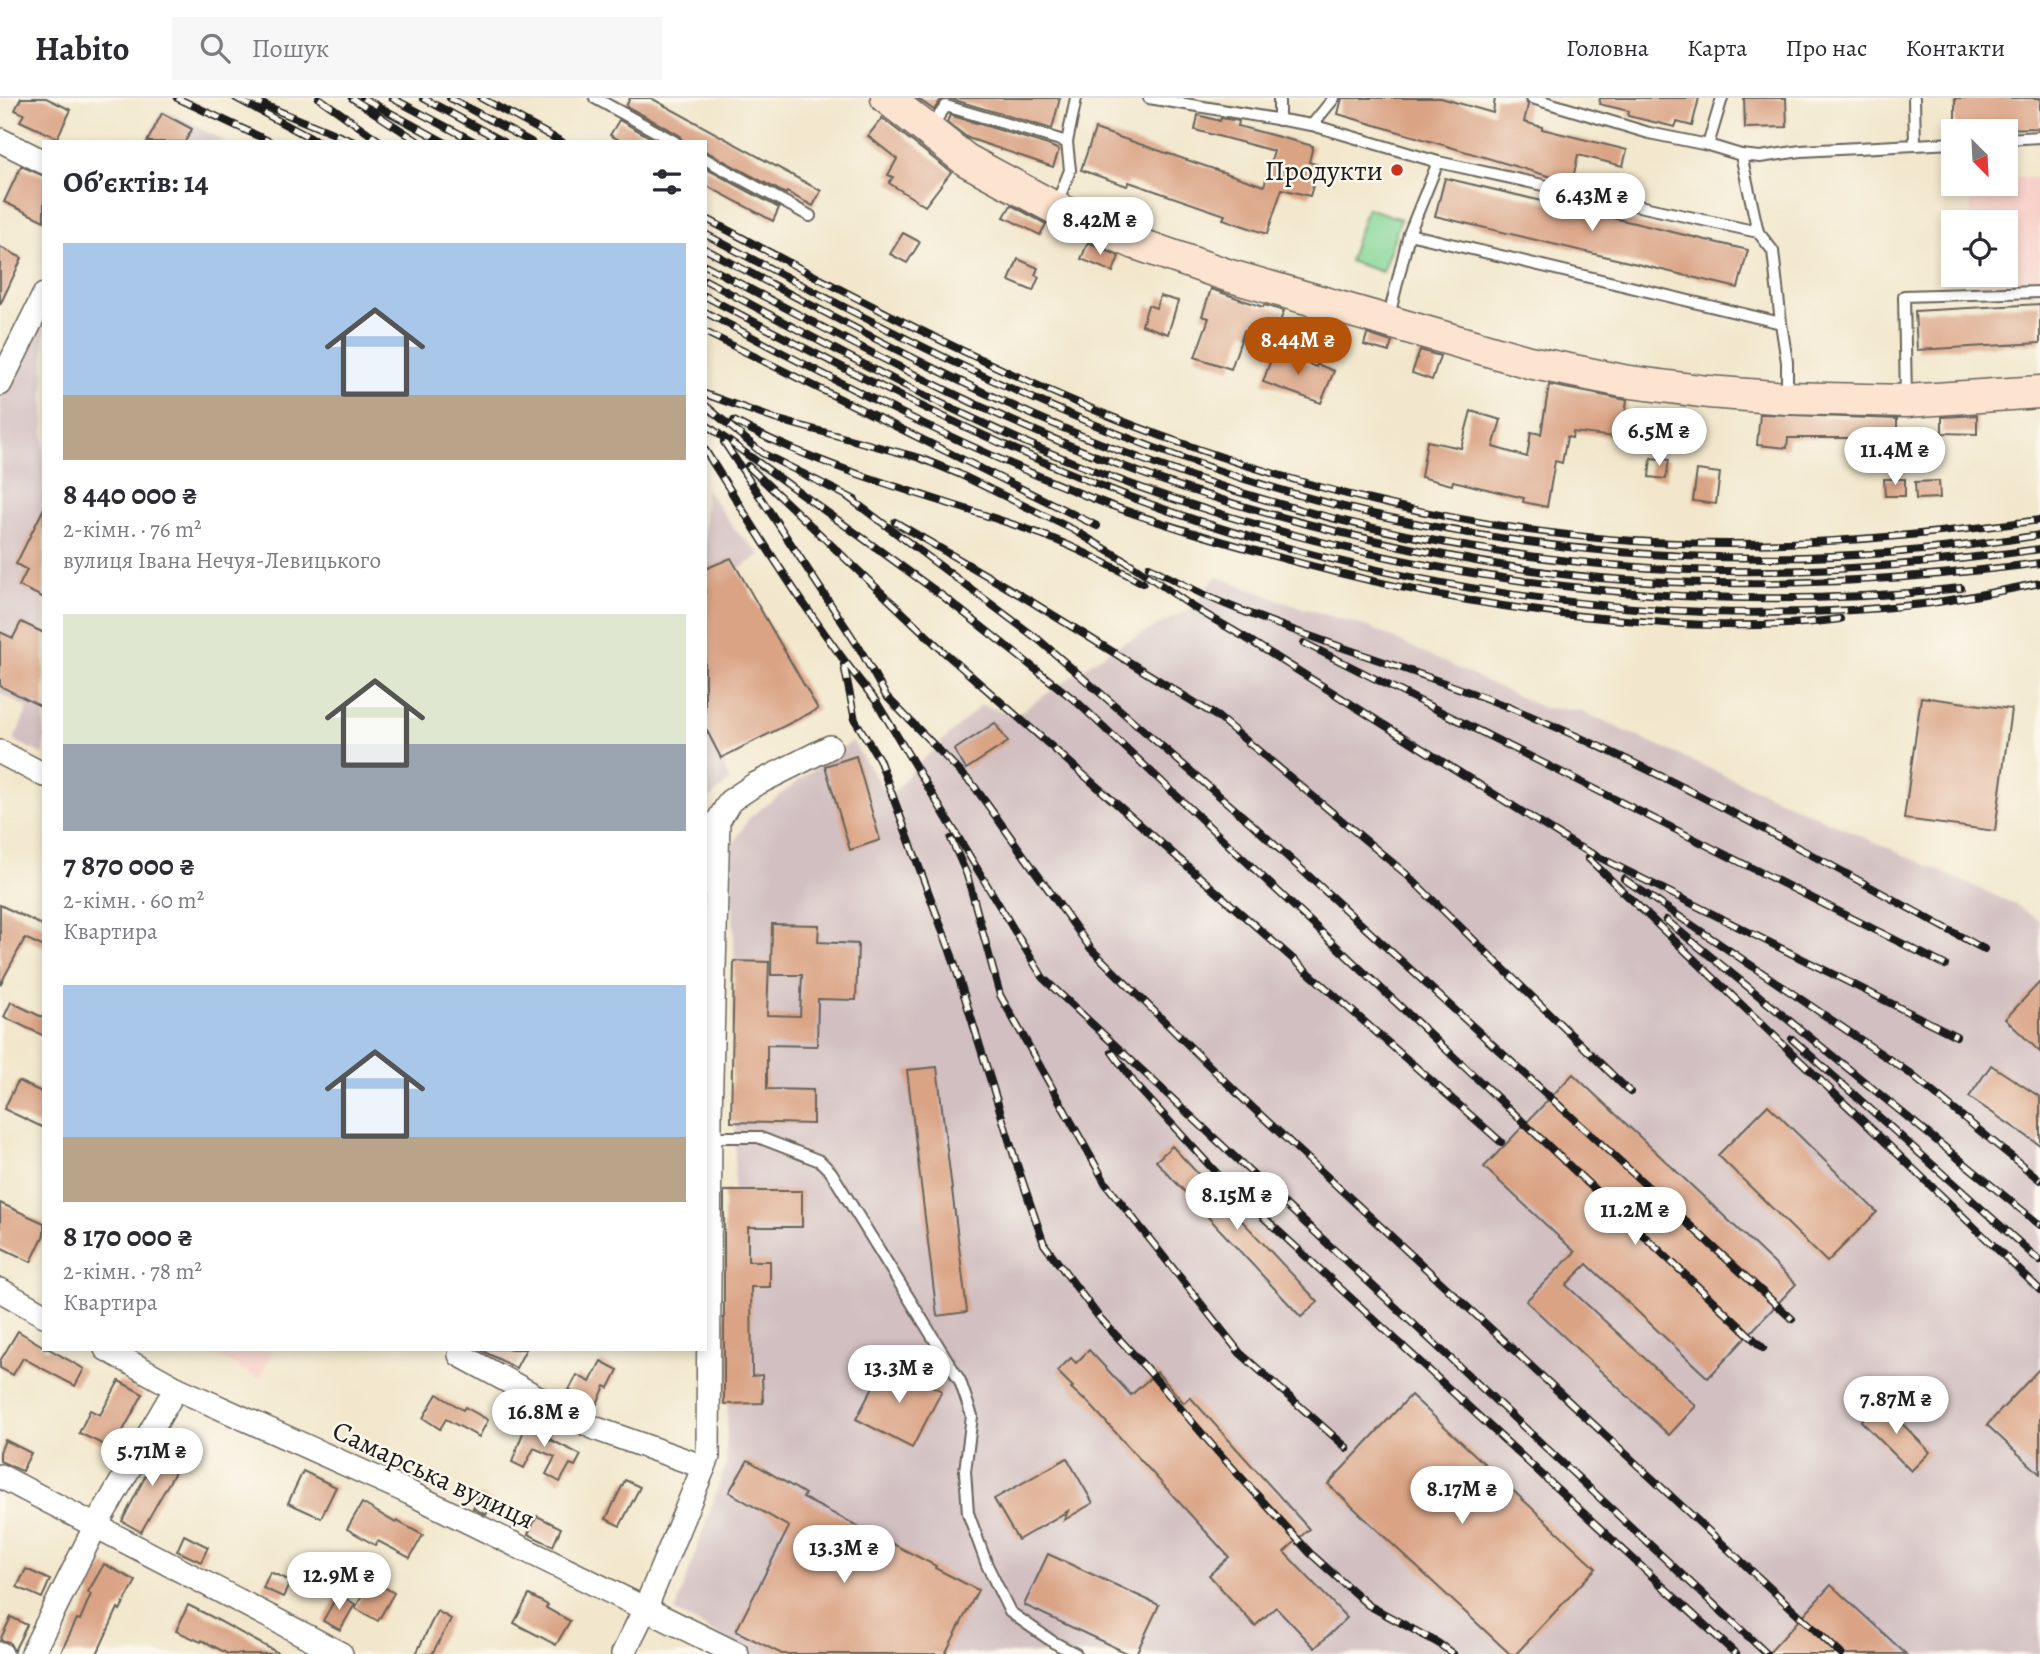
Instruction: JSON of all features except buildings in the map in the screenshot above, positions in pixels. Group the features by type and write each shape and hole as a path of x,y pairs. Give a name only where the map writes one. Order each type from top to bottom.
{"street":[{"path":"888,99 966,160 1055,208 1135,243 1227,275 1529,362 1623,381 1708,392 1787,398 1906,401 2040,392"},
{"path":"0,140 42,161"},
{"path":"0,384 42,299"},
{"path":"623,1654 645,1609 708,1457 708,1122 718,821 730,801 754,785 830,747"},
{"path":"0,752 42,774"},
{"path":"0,1290 42,1314"},
{"name":"Самарська вулиця","path":"110,1351 176,1388 410,1493 737,1654"},
{"path":"461,1351 460,1355 594,1427 704,1467"},
{"path":"32,1654 95,1527 176,1388"},
{"path":"0,1476 341,1654"}],"lane":[{"path":"595,98 671,140"},
{"path":"1055,208 1070,170 1067,142 1076,98"},
{"path":"1149,98 1312,125 1438,162 1758,232"},
{"path":"1279,98 1279,120"},
{"path":"1312,125 1334,98"},
{"path":"1532,98 1649,133 1741,155 1760,157 1801,151 1941,144"},
{"path":"1708,145 1722,98"},
{"path":"1914,98 1915,145"},
{"path":"929,130 946,106 1067,142"},
{"path":"2018,138 2040,136"},
{"path":"1741,155 1758,232 1773,251 1787,362 1787,398"},
{"path":"707,160 810,216"},
{"path":"1388,322 1409,234 1438,162"},
{"path":"1409,234 1781,323"},
{"path":"1906,401 1904,296 2040,292"},
{"path":"708,1122 758,1137 820,1161 831,1172 960,1381 972,1416 965,1471 968,1513 986,1565 1010,1612 1053,1642 1076,1654"}],"shaded area":[{"path":"162,111 223,140 146,140"},
{"path":"2018,178 2040,178 2040,281 2018,282 2018,210 1971,210 1969,196 2018,196"},
{"path":"42,327 42,754 14,740 28,708 0,693 0,400"},
{"path":"707,490 735,530 761,554 738,570 818,709 722,758 729,781 707,801"},
{"path":"1216,576 1289,604 1371,628 1543,708 1578,710 2016,905 2040,921 2040,1654 755,1654 675,1612 726,1464 737,1087 732,846 749,818 852,741 889,798 916,766 981,705 1016,715 1110,650 1193,607"},
{"path":"206,1351 272,1351 260,1379"}],"green space":[{"path":"1367,208 1401,219 1382,272 1349,261"}],"railway":[{"path":"177,98 267,140"},
{"path":"236,98 314,140"},
{"path":"247,98 349,140"},
{"path":"319,98 378,140"},
{"path":"352,98 416,140"},
{"path":"363,98 440,140"},
{"path":"392,98 471,140"},
{"path":"423,98 500,140"},
{"path":"450,98 527,140"},
{"path":"481,98 558,140"},
{"path":"707,219 911,326 1015,376 1122,421 1246,465 1309,484 1438,515 1568,535 1634,541 1736,544 1888,537 2040,520"},
{"path":"707,235 952,361 1078,418 1208,467 1309,498 1412,522 1515,540 1620,552 1725,557 1830,556 1935,549 2040,535"},
{"path":"707,250 907,355 1062,428 1184,474 1255,497 1398,533 1543,558 1690,570 1822,570 1953,560 2040,549"},
{"path":"707,266 954,394 1057,440 1147,475 1224,500 1379,541 1470,560 1548,572 1679,582 1834,581 2040,563"},
{"path":"707,281 901,383 1052,454 1206,509 1311,539 1418,563 1526,581 1634,593 1743,598 1852,596 1961,588"},
{"path":"707,297 948,419 1097,484 1194,519 1295,550 1398,574 1503,593 1609,606 1715,612 1820,612 1923,604 2040,583"},
{"path":"707,313 895,410 1040,477 1152,520 1298,563 1453,597 1571,615 1739,625 1840,619"},
{"path":"707,333 1097,526"},
{"path":"707,395 775,419 920,458 1074,530 1575,845 1956,1036"},
{"path":"707,407 762,453 855,500"},
{"path":"734,421 771,440 848,471 1046,536 1143,583"},
{"path":"707,425 944,597 1077,702 1763,1348"},
{"path":"724,442 860,649 886,696 974,786 1091,949 1238,1094 1841,1654"},
{"path":"707,453 808,610 876,701 1043,978 1767,1654"},
{"path":"748,466 944,652 1501,1142"},
{"path":"848,497 1039,640 1253,825 1792,1319"},
{"path":"895,522 1032,602 1218,717 1406,874 1630,1092"},
{"path":"1149,567 1230,606 1491,700 1587,741 1759,826 1984,949"},
{"path":"1304,643 1945,965"},
{"path":"844,665 855,720 879,759 952,956 1044,1244 1098,1316 1310,1553 1368,1605 1453,1654"},
{"path":"951,839 967,875 1000,995 1106,1184 1240,1353 1347,1448"},
{"path":"1588,858 2040,1290"},
{"path":"1624,879 1908,1072 2040,1180"},
{"path":"1666,920 2040,1225"},
{"path":"1792,1039 2040,1261"},
{"path":"1112,1052 1135,1084 1221,1178 1736,1654"}],"place":[{"name":"Продукти","path":"1397,170"}]}
